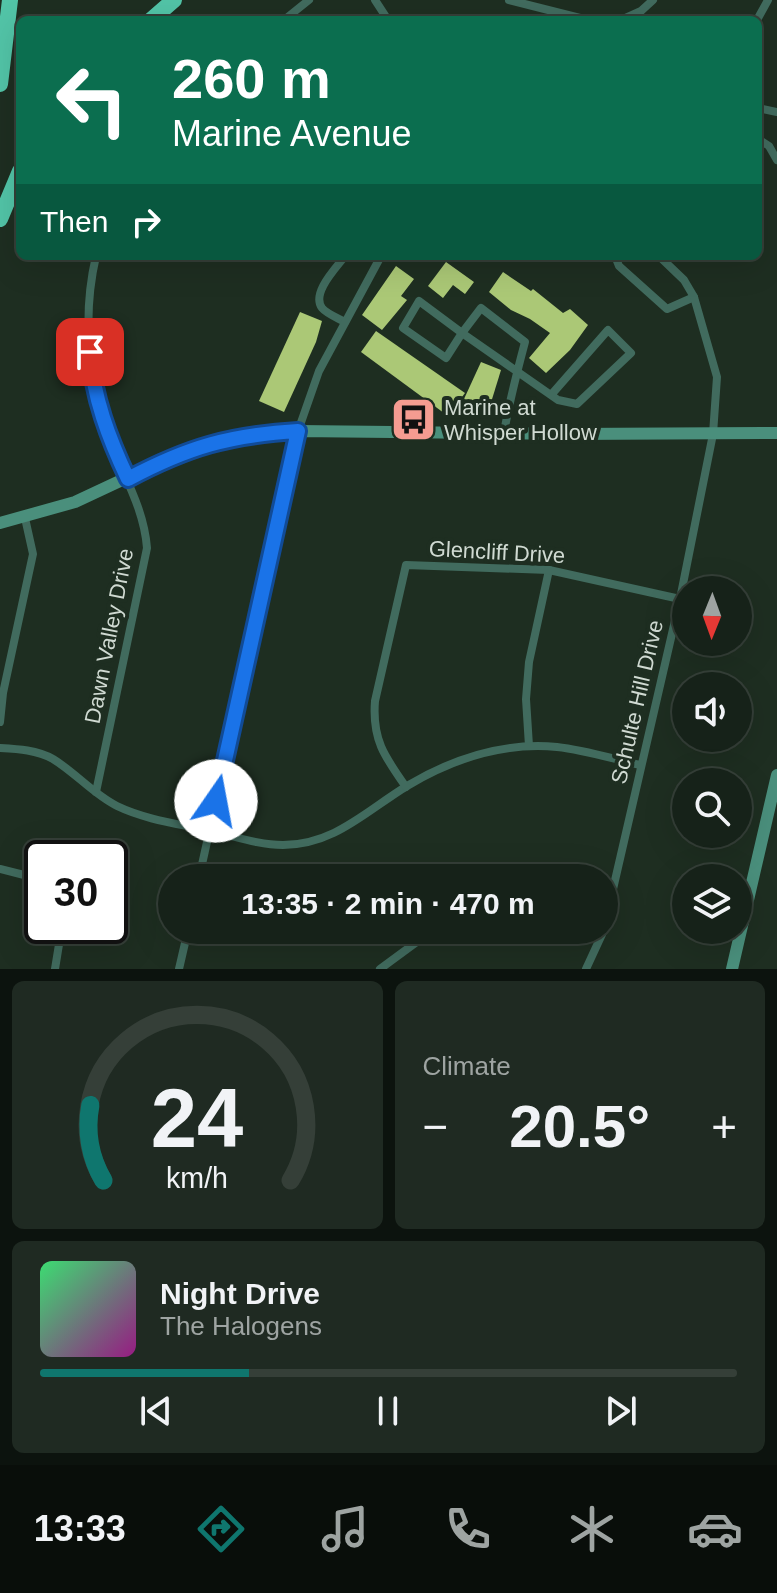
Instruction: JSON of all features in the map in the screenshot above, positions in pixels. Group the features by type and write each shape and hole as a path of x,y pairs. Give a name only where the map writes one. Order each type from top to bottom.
{"highway":[{"path":"0,84 10,0"},
{"path":"156,16 174,0"},
{"path":"0,219 16,181"}],"main road":[{"path":"0,523 75,502 169,458 211,443 253,434 298,431 777,433"},
{"path":"732,969 777,775"}],"street":[{"path":"289,16 309,0"},
{"path":"509,0 572,16"},
{"path":"630,16 653,0"},
{"path":"762,142 769,146 777,160"},
{"name":"Dawn Valley Drive","path":"95,260 89,327 92,377 109,438 145,526 147,548 96,792"},
{"path":"342,260 319,293 319,303 323,310 345,322"},
{"path":"202,864 298,431 319,371 379,260"},
{"path":"617,260 619,266 667,309 694,297"},
{"name":"Schulte Hill Drive","path":"663,260 684,280 694,297 717,377 713,434 685,576"},
{"path":"504,433 517,370 525,342 481,308 462,333 446,358 403,328 419,301 462,333 517,370 551,395 558,400 577,404 631,353 608,330 551,395"},
{"path":"0,722 3,693 33,554 25,518"},
{"name":"Glencliff Drive","path":"406,787 384,756 373,722 406,565 549,570 672,597"},
{"path":"529,746 526,699 529,662 549,570"},
{"name":"Schulte Hill Drive","path":"615,864 672,632"},
{"path":"0,748 31,751 53,759 96,792 142,816 257,842 284,845 315,841 358,822 406,787 444,767 481,753 529,746 559,748 640,765"},
{"path":"0,869 24,875"},
{"path":"55,969 59,944"},
{"path":"179,969 185,944"},
{"path":"380,969 414,944"},
{"name":"Schulte Hill Drive","path":"586,969 597,944"}],"building":[{"path":"446,262 474,282 465,294 453,285 443,298 428,286"},
{"path":"396,266 414,279 401,296 407,300 382,330 362,315"},
{"path":"503,272 531,291 533,289 563,313 570,309 588,325 570,350 546,373 529,358 550,333 511,310 489,292"},
{"path":"300,312 322,321 316,342 284,412 259,401"},
{"path":"376,331 465,393 448,416 361,352"},
{"path":"481,362 501,370 489,409 464,399"}],"place":[{"name":"Marine at Whisper Hollow","path":"413,420"}],"route":[{"path":"90,352 92,377 109,438 128,479 169,458 211,443 253,434 298,431 216,801"}]}
